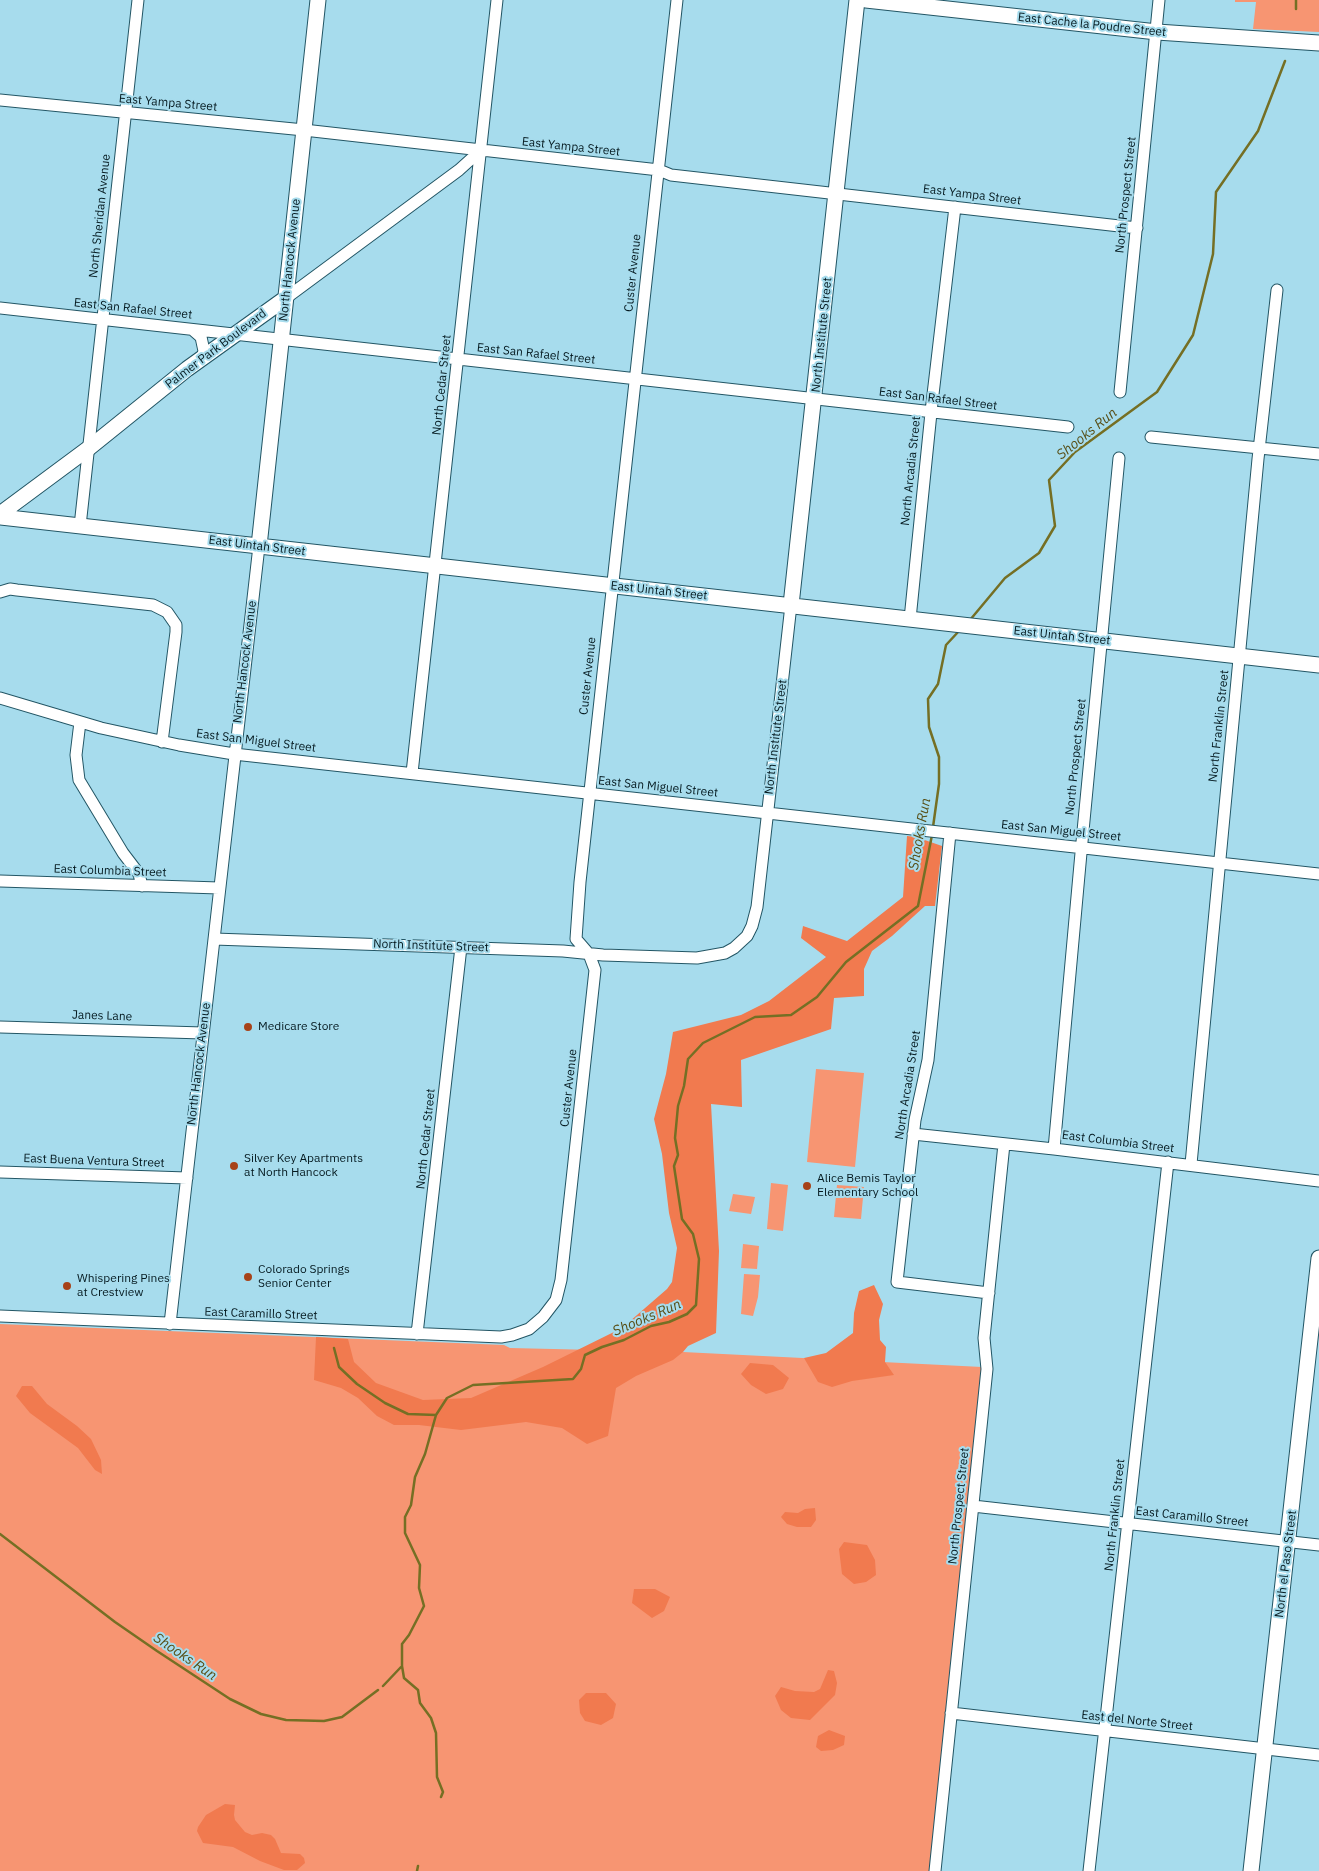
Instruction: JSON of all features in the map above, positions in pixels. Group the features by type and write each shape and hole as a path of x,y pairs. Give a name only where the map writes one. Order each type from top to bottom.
{"main road":[{"name":"North Hancock Avenue","path":"259,546 318,0"},
{"name":"North Institute Street","path":"791,605 857,0"},
{"name":"East Cache la Poudre Street","path":"866,0 1157,32 1319,43"},
{"name":"Palmer Park Boulevard","path":"0,515 89,448 202,358 286,298"},
{"name":"East Uintah Street","path":"0,515 436,567 1319,665"},
{"name":"North el Paso Street","path":"1251,1871 1319,1258"}],"street":[{"name":"North Sheridan Avenue","path":"80,526 138,0"},
{"name":"North Cedar Street","path":"412,773 498,0"},
{"name":"Custer Avenue","path":"521,1332 536,1324 550,1310 562,1280 595,970 589,954 576,939 580,882 677,0"},
{"name":"North Prospect Street","path":"1120,392 1159,0"},
{"name":"East Yampa Street","path":"0,100 304,130 659,170 672,175 1137,228"},
{"name":"Palmer Park Boulevard","path":"286,298 459,170 480,151"},
{"name":"North Arcadia Street","path":"917,620 931,412 955,207"},
{"name":"North Franklin Street","path":"1191,1164 1259,447 1277,290"},
{"name":"East San Rafael Street","path":"0,308 1068,427"},
{"path":"193,330 201,337 204,351 202,358"},
{"path":"1151,437 1319,454"},
{"name":"North Prospect Street","path":"1054,1148 1120,458"},
{"name":"North Hancock Avenue","path":"170,1324 259,546"},
{"path":"0,592 10,589 153,605 167,612 176,625 176,632 162,742"},
{"name":"North Institute Street","path":"214,939 563,951 589,954 697,958 715,956 734,948 747,936 755,916 791,605"},
{"name":"East San Miguel Street","path":"0,698 80,722 162,742 234,754 1319,874"},
{"path":"80,722 76,755 79,780 123,853 139,874 142,886"},
{"name":"North Arcadia Street","path":"944,832 928,1060 913,1134 897,1282 989,1293"},
{"name":"East Columbia Street","path":"0,881 219,888"},
{"name":"North Cedar Street","path":"417,1334 461,947"},
{"name":"Janes Lane","path":"0,1027 203,1033"},
{"name":"East Columbia Street","path":"913,1134 1054,1148 1319,1181"},
{"name":"North Prospect Street","path":"935,1871 986,1370 984,1338 1004,1144"},
{"name":"North Franklin Street","path":"1088,1871 1168,1162"},
{"name":"East Buena Ventura Street","path":"0,1172 186,1178"},
{"name":"East Caramillo Street","path":"0,1316 501,1337 521,1332"},
{"name":"East Caramillo Street","path":"973,1506 1319,1545"},
{"name":"East del Norte Street","path":"951,1713 1319,1755"}],"shaded area":[{"path":"1235,0 1319,0 1319,32 1253,29 1256,2 1235,2"},
{"path":"907,836 916,837 942,846 935,906 925,906 892,936 872,951 864,969 864,996 834,998 831,1029 741,1060 742,1107 711,1104 719,1251 716,1333 688,1346 673,1360 636,1376 616,1388 608,1436 587,1444 562,1428 526,1422 461,1430 419,1425 394,1425 377,1416 358,1398 341,1388 314,1380 316,1337 348,1339 354,1362 376,1383 423,1400 471,1398 543,1367 622,1328 667,1289 672,1282 677,1248 669,1213 662,1154 654,1119 666,1074 673,1032 741,1015 769,1001 826,957 801,938 803,926 847,941 903,897"},
{"path":"816,1069 864,1073 855,1167 807,1162"},
{"path":"771,1183 788,1185 783,1231 767,1229"},
{"path":"837,1185 864,1187 861,1219 834,1217"},
{"path":"733,1194 755,1197 751,1214 729,1211"},
{"path":"743,1244 759,1246 757,1269 741,1268"},
{"path":"744,1274 760,1275 758,1297 753,1316 741,1314"},
{"path":"874,1285 883,1304 879,1320 880,1340 886,1347 885,1362 894,1375 852,1381 832,1387 818,1382 804,1358 826,1353 853,1333 854,1313 859,1291"},
{"path":"0,1324 504,1345 510,1348 683,1352 982,1367 930,1871 0,1871"},
{"path":"750,1363 773,1365 789,1378 783,1389 766,1394 751,1385 741,1374"},
{"path":"22,1386 32,1386 47,1404 91,1439 101,1460 102,1474 95,1470 78,1448 30,1413 16,1396"},
{"path":"815,1508 816,1520 811,1527 797,1527 787,1524 781,1517 785,1512 798,1513 805,1509"},
{"path":"844,1542 867,1545 875,1560 876,1575 866,1582 854,1584 842,1574 839,1549"},
{"path":"634,1589 655,1589 670,1597 664,1611 652,1618 632,1603"},
{"path":"828,1670 834,1671 837,1683 835,1695 810,1720 791,1718 781,1710 775,1696 781,1687 795,1691 814,1692 820,1689"},
{"path":"586,1693 606,1693 616,1704 613,1718 601,1725 585,1721 580,1713 579,1700"},
{"path":"829,1730 845,1736 844,1745 833,1750 821,1751 816,1747 818,1736"},
{"path":"225,1804 235,1805 235,1820 245,1832 252,1835 262,1833 271,1835 275,1839 281,1853 300,1854 304,1858 305,1863 297,1870 284,1870 260,1861 233,1847 203,1843 197,1831 198,1827 206,1815"}],"waterway":[{"name":"Shooks Run","path":"1296,0 1296,9"},
{"name":"Shooks Run","path":"970,620 1005,578 1039,553 1055,526 1049,480 1075,452 1157,392 1193,335 1213,254 1216,192 1258,131 1285,61"},
{"name":"Shooks Run","path":"933,827 939,784 939,757 929,727 928,699 938,684 946,645 959,631"},
{"name":"Shooks Run","path":"441,1797 443,1792 437,1777 436,1733 431,1718 420,1703 418,1690 404,1678 402,1666 402,1644 409,1635 424,1606 419,1588 420,1565 405,1533 405,1517 411,1505 415,1477 425,1454 436,1415 447,1398 473,1385 573,1379 581,1369 585,1355 624,1340 651,1326 669,1322 687,1314 696,1305 699,1259 693,1234 682,1219 674,1166 678,1155 675,1138 678,1106 684,1086 688,1059 703,1043 755,1017 791,1015 817,997 846,962 918,906 932,835"},
{"name":"Shooks Run","path":"334,1348 339,1367 357,1384 385,1403 408,1414 436,1415"},
{"name":"Shooks Run","path":"0,1534 115,1622 157,1651 230,1699 261,1714 286,1720 324,1721 342,1717 378,1690"},
{"name":"Shooks Run","path":"383,1686 401,1667"},
{"name":"Shooks Run","path":"417,1871 418,1866"}],"place":[{"name":"Medicare Store","path":"248,1027"},
{"name":"Silver Key Apartments at North Hancock","path":"234,1166"},
{"name":"Alice Bemis Taylor Elementary School","path":"807,1186"},
{"name":"Colorado Springs Senior Center","path":"248,1277"},
{"name":"Whispering Pines at Crestview","path":"67,1286"}]}
